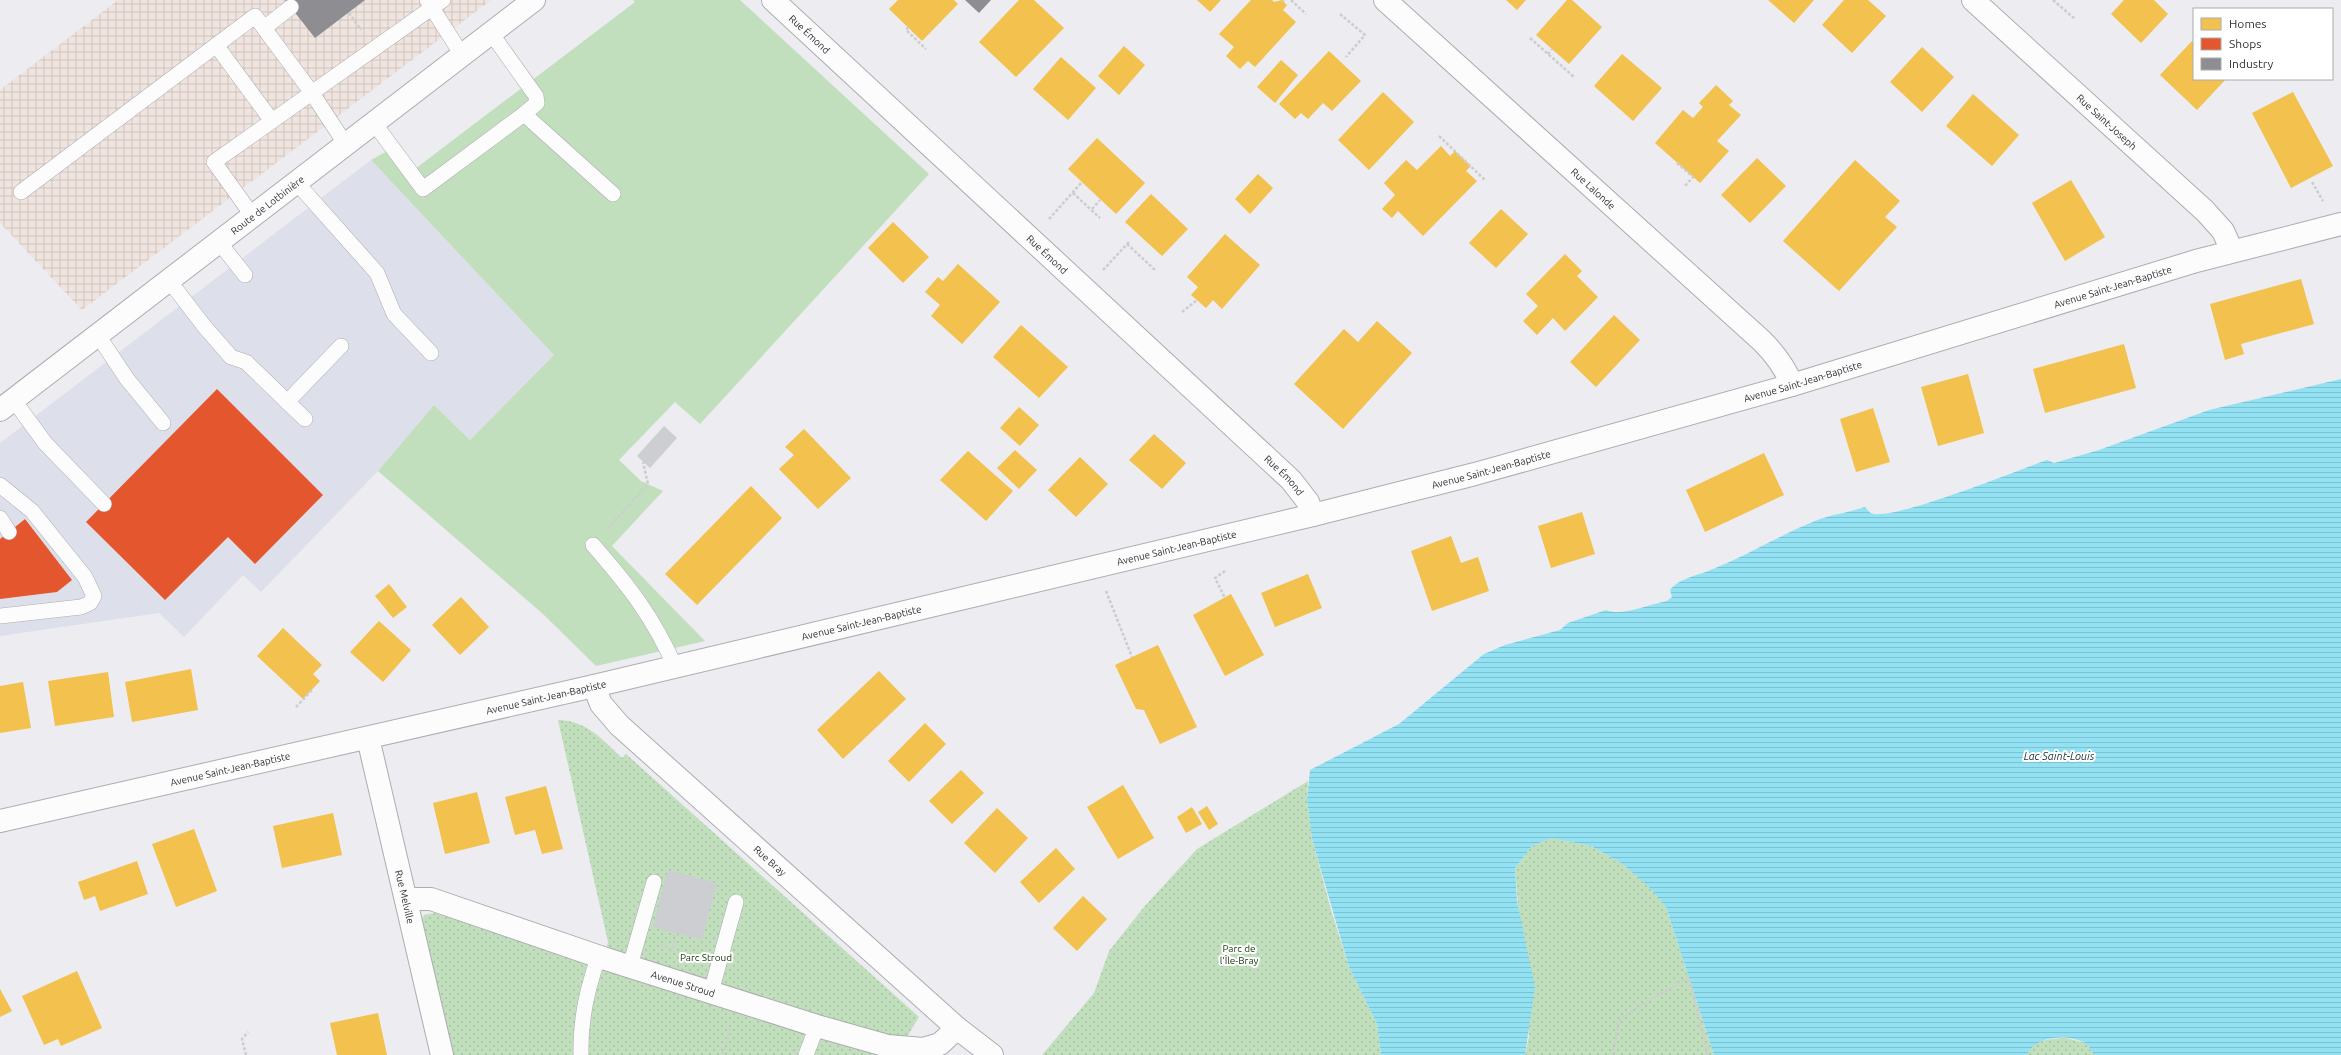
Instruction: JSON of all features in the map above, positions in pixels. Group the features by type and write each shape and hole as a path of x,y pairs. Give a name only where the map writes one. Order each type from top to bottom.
{"street":[{"name":"Route de Lotbinière","path":"7,405 168,279 346,145 534,0"},
{"name":"Rue Émond","path":"773,0 1292,480 1308,502 1313,515"},
{"name":"Rue Lalonde","path":"1385,0 1762,341 1779,359 1792,385"},
{"name":"Rue Saint-Joseph","path":"1973,0 2205,211 2223,231 2232,251"},
{"name":"Avenue Saint-Jean-Baptiste","path":"0,821 675,667 1313,515 1475,474 1792,385 2232,251 2341,224"},
{"name":"Rue Bray","path":"594,686 601,704 619,725 957,1028 992,1055"},
{"name":"Rue Melville","path":"368,738 442,1055"},
{"name":"Avenue Stroud","path":"406,900 431,899 599,956 817,1026 905,1049 923,1049 940,1044 957,1028"}],"lane":[{"path":"252,215 214,162 312,93 434,3 462,55"},
{"path":"264,28 291,7"},
{"path":"21,192 255,16 312,93 346,145"},
{"path":"374,123 423,188 524,114 537,103 536,96 491,33"},
{"path":"216,45 272,121"},
{"path":"524,114 613,194"},
{"path":"296,182 377,273 394,314 431,353"},
{"path":"218,241 245,275"},
{"path":"168,279 204,326 231,357 246,362 305,419"},
{"path":"97,334 127,379 163,423"},
{"path":"287,402 341,346"},
{"path":"7,405 104,504"},
{"path":"0,486 32,511 85,577 94,596 90,603 81,607 0,616"},
{"path":"0,518 9,532"},
{"path":"593,545 624,580 645,609 661,635 675,667"},
{"path":"630,966 654,882"},
{"path":"711,992 736,902"},
{"path":"581,1055 582,1018 587,991 599,956"},
{"path":"806,1055 817,1026"}],"path":[{"path":"1290,0 1306,14"},
{"path":"2053,0 2075,19"},
{"path":"1340,14 1365,35 1346,57"},
{"path":"908,27 906,30 926,49"},
{"path":"1530,38 1574,77"},
{"path":"1548,54 1552,49"},
{"path":"1439,136 1485,180"},
{"path":"1677,163 1693,177 1685,186"},
{"path":"1044,224 1082,182"},
{"path":"2312,182 2325,204"},
{"path":"1073,193 1100,218"},
{"path":"1092,209 1100,200"},
{"path":"1099,275 1130,241"},
{"path":"1127,244 1155,270"},
{"path":"1182,312 1197,300"},
{"path":"593,545 648,484 643,462"},
{"path":"1225,571 1215,578 1225,598"},
{"path":"1104,585 1132,657"},
{"path":"296,707 312,690"},
{"path":"1612,1055 1620,1018 1689,977 1708,1055"},
{"path":"246,1055 242,1039 248,1032"}],"shaded area":[{"path":"118,0 491,0 82,310 0,223 0,90"},
{"path":"371,160 554,355 470,440 434,405 378,471 261,592 243,575 184,637 159,613 0,636 0,443"}],"green space":[{"path":"633,0 740,0 929,174 700,424 675,402 619,460 641,481 663,491 612,546 705,641 596,666 543,614 378,471 434,405 470,440 554,355 371,160 393,148 411,172 635,2"},
{"name":"Parc Stroud","path":"558,720 577,723 586,727 601,738 622,758 626,754 919,1017 896,1055 452,1055 421,922 424,915 435,913 601,969 608,942"},
{"name":"Parc de l'Île-Bray","path":"1308,781 1307,800 1312,839 1331,910 1349,967 1377,1024 1381,1055 1042,1055 1094,993 1109,951 1144,907 1197,849"},
{"path":"1551,838 1591,846 1621,863 1647,885 1666,907 1714,1055 1525,1055 1529,1036 1515,868 1532,846"},
{"path":"2066,1038 2086,1043 2095,1055 2027,1055 2030,1049 2038,1042 2049,1039"}],"water":[{"name":"Lac Saint-Louis","path":"2341,379 2341,1055 2095,1055 2088,1045 2078,1040 2070,1038 2053,1038 2037,1043 2031,1048 2027,1055 1714,1055 1666,907 1647,885 1621,863 1591,846 1551,838 1532,846 1515,868 1517,901 1535,987 1525,1055 1381,1055 1377,1024 1349,967 1312,839 1307,800 1310,770 1399,724 1484,654 1505,645 1560,630 1568,623 1606,610 1612,612 1627,611 1667,601 1672,597 1670,590 1679,582 1726,563 1815,521 1865,507 1871,513 1883,514 1928,503 2047,460 2054,463 2099,450 2209,410"}],"building: Homes":[{"path":"898,0 954,0 958,4 922,41 889,9"},
{"path":"1019,0 1034,0 1064,28 1016,77 979,42"},
{"path":"1197,0 1221,0 1210,12"},
{"path":"1251,0 1272,0 1274,2 1282,0 1287,5 1283,10 1296,22 1255,67 1248,61 1240,69 1226,56 1234,47 1219,34"},
{"path":"1506,0 1526,0 1517,10"},
{"path":"1567,0 1572,0 1602,27 1569,64 1536,35"},
{"path":"1768,0 1814,0 1794,23"},
{"path":"1844,0 1868,0 1886,16 1852,53 1822,25"},
{"path":"2124,0 2154,0 2168,14 2141,43 2111,14"},
{"path":"2192,41 2193,80 2225,80 2197,110 2160,75"},
{"path":"1124,46 1145,65 1119,95 1098,76"},
{"path":"1922,47 1954,77 1922,112 1890,82"},
{"path":"1329,51 1361,81 1332,111 1323,103 1308,119 1301,113 1295,119 1279,104"},
{"path":"1622,54 1662,88 1633,121 1594,86"},
{"path":"1061,57 1096,88 1068,120 1033,89"},
{"path":"1281,60 1298,75 1275,103 1257,87"},
{"path":"1716,85 1733,101 1729,105 1741,115 1717,141 1729,151 1700,183 1655,143 1683,110 1693,118 1703,107 1699,103"},
{"path":"1383,92 1414,122 1369,170 1338,140"},
{"path":"2293,92 2333,166 2291,188 2252,113"},
{"path":"1973,94 2019,135 1992,166 1946,126"},
{"path":"1097,138 1145,183 1116,214 1068,169"},
{"path":"1441,146 1450,156 1455,151 1471,166 1466,171 1477,181 1423,236 1398,211 1392,218 1382,209 1395,195 1384,183 1406,160 1417,170"},
{"path":"1757,158 1786,186 1750,223 1721,195"},
{"path":"1855,160 1900,201 1885,217 1897,227 1839,291 1783,241"},
{"path":"1258,174 1273,188 1250,214 1235,199"},
{"path":"2071,180 2105,237 2065,261 2032,203"},
{"path":"1151,194 1188,229 1162,256 1125,222"},
{"path":"1501,209 1528,234 1496,268 1469,243"},
{"path":"893,222 929,257 903,283 868,248"},
{"path":"1225,234 1260,265 1222,309 1213,300 1206,308 1191,295 1198,287 1187,277"},
{"path":"1565,254 1582,271 1577,276 1598,297 1565,331 1553,318 1537,335 1523,321 1538,306 1526,294"},
{"path":"958,264 1000,302 962,344 931,316 940,305 925,292 938,277 943,281"},
{"path":"2301,279 2314,324 2241,344 2244,354 2225,360 2210,304"},
{"path":"1614,315 1640,340 1596,387 1570,362"},
{"path":"1377,321 1412,353 1343,429 1294,384 1344,329 1358,342"},
{"path":"1021,325 1068,367 1039,398 993,357"},
{"path":"2124,344 2136,388 2045,413 2033,369"},
{"path":"1968,374 1984,433 1938,446 1921,387"},
{"path":"1019,407 1039,425 1020,446 1000,428"},
{"path":"1873,408 1890,462 1856,472 1840,419"},
{"path":"804,429 851,478 818,509 779,469 794,455 785,447"},
{"path":"1154,434 1186,463 1162,489 1129,460"},
{"path":"1015,450 1037,470 1019,489 997,468"},
{"path":"968,451 1013,491 986,521 940,480"},
{"path":"1764,453 1784,495 1705,532 1686,490"},
{"path":"1080,457 1108,484 1076,517 1048,490"},
{"path":"751,486 782,518 697,605 665,574"},
{"path":"1582,512 1595,554 1551,568 1538,526"},
{"path":"1451,536 1461,563 1478,557 1489,591 1432,611 1411,551"},
{"path":"1308,574 1322,608 1275,627 1261,593"},
{"path":"389,584 407,607 393,618 375,596"},
{"path":"1231,594 1264,655 1225,676 1193,615"},
{"path":"461,597 489,627 460,655 432,625"},
{"path":"379,621 411,650 383,682 350,652"},
{"path":"283,628 322,665 313,674 320,681 303,699 257,656"},
{"path":"1158,645 1197,727 1160,744 1144,710 1136,709 1115,665"},
{"path":"191,669 198,710 132,722 125,682"},
{"path":"879,671 906,699 843,759 817,730"},
{"path":"108,672 114,717 55,726 48,681"},
{"path":"23,682 31,728 0,733 0,686"},
{"path":"925,723 946,744 909,782 888,761"},
{"path":"961,770 984,793 952,824 929,801"},
{"path":"1123,785 1154,838 1118,859 1087,807"},
{"path":"546,786 563,849 542,854 535,830 515,835 505,797"},
{"path":"477,792 490,843 445,854 433,803"},
{"path":"1207,806 1218,824 1209,830 1198,812"},
{"path":"1192,807 1202,824 1186,833 1177,817"},
{"path":"997,808 1028,838 995,873 964,843"},
{"path":"333,813 342,855 282,868 273,826"},
{"path":"194,829 217,891 176,907 152,844"},
{"path":"1056,848 1075,869 1039,903 1020,882"},
{"path":"137,861 148,894 100,911 95,896 84,900 78,882"},
{"path":"1083,896 1107,919 1077,951 1053,928"},
{"path":"77,971 102,1028 61,1046 58,1039 44,1045 22,996"},
{"path":"0,989 12,1011 0,1017"},
{"path":"378,1013 387,1055 337,1055 330,1023"}],"building: Shops":[{"path":"217,389 323,495 255,564 228,537 165,600 86,522"},
{"path":"25,519 72,580 57,592 0,599 0,539"}],"building: Industry":[{"path":"285,0 365,0 315,38"},
{"path":"965,0 991,0 979,13"}],"building: Other":[{"path":"664,426 677,438 650,468 637,456"},
{"path":"668,870 717,883 702,940 653,927"}]}
